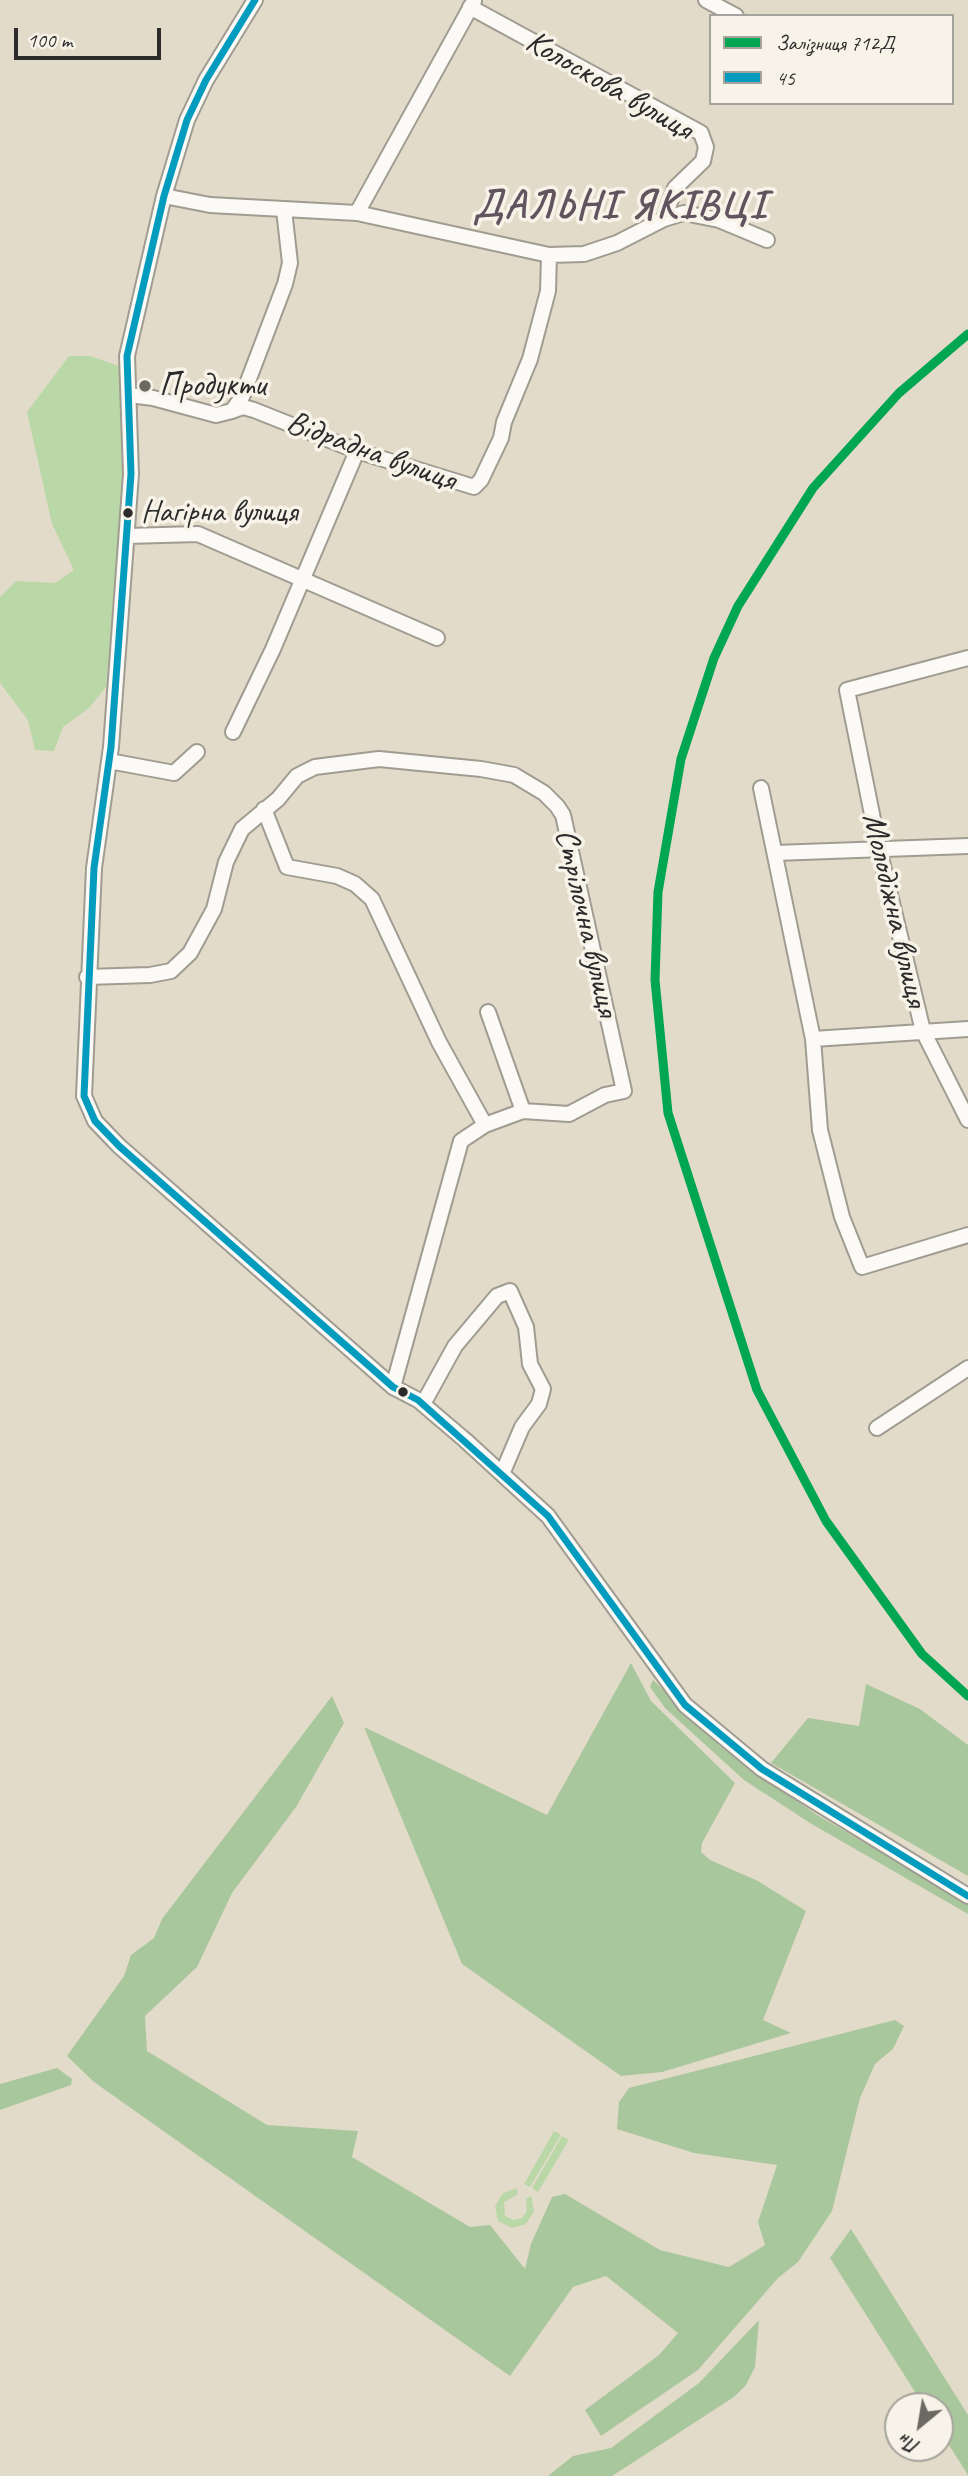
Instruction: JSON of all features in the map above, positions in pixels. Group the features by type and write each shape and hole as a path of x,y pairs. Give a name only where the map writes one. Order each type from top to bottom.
{"street":[{"path":"255,0 206,80 187,120 164,196 127,356 131,474 109,761 94,867 87,977 84,1096 95,1121 119,1146 393,1387 423,1404 548,1516 685,1704 762,1769 968,1896"},
{"path":"706,0 732,14"},
{"path":"357,214 472,4"},
{"name":"Колоскова вулиця","path":"472,4 701,134 706,147 703,161 675,188 664,219"},
{"path":"164,196 210,205 357,214 549,255 584,254 617,243 664,219 684,214 719,220 767,240"},
{"path":"232,411 242,397 285,284 290,263 284,210"},
{"name":"Відрадна вулиця","path":"129,395 153,398 216,415 243,407 357,451 474,487 481,480 501,438 504,422 530,359 548,291 549,255"},
{"path":"233,732 304,580 357,451"},
{"path":"127,536 198,534 437,638"},
{"name":"Молодіжна вулиця","path":"968,658 847,690 879,849 923,1031 968,1120"},
{"path":"109,761 173,774 197,752"},
{"name":"Стрілочна вулиця","path":"87,977 150,975 171,971 190,953 214,909 234,842 242,829 278,799 297,776 315,767 379,759 514,775 544,793 563,815 624,1091 605,1095 569,1114 523,1111"},
{"path":"761,788 813,1039 820,1130 842,1217 862,1267 968,1235"},
{"path":"264,809 287,867 337,876 355,884 372,899 439,1042 485,1125"},
{"path":"775,853 968,846"},
{"path":"393,1387 461,1140 485,1125 523,1111 488,1012"},
{"path":"813,1039 968,1029"},
{"path":"423,1404 455,1346 497,1296 510,1291 526,1327 530,1364 542,1389 539,1404 522,1427 502,1474"},
{"path":"877,1428 968,1368"}],"green space":[{"path":"69,356 90,356 119,366 127,433 106,687 89,708 63,727 54,751 35,750 28,720 0,683 0,597 16,581 55,583 74,570 52,524 27,412"},
{"path":"631,1663 651,1701 735,1783 702,1843 701,1852 710,1860 758,1881 806,1911 763,2020 791,2033 662,2072 621,2076 462,1964 364,1727 547,1815"},
{"path":"653,1680 720,1746 817,1815 968,1903 968,1914 810,1823 744,1780 665,1708 650,1687"},
{"path":"866,1684 920,1709 968,1745 968,1876 771,1763 808,1718 859,1726"},
{"path":"332,1696 344,1723 296,1807 232,1893 197,1967 145,2016 147,2051 267,2125 358,2131 352,2157 470,2227 490,2225 525,2269 531,2244 552,2197 565,2194 660,2250 729,2267 765,2245 758,2222 777,2165 694,2153 617,2129 619,2102 629,2088 895,2020 904,2026 893,2049 875,2064 860,2098 832,2211 798,2262 778,2278 698,2370 601,2436 585,2410 659,2355 678,2333 606,2276 573,2287 510,2376 94,2082 67,2056 124,1976 131,1955 154,1938 162,1919"},
{"path":"57,2068 72,2079 71,2085 0,2110 0,2084"},
{"path":"554,2131 561,2135 530,2187 524,2184"},
{"path":"562,2136 569,2140 538,2192 532,2188"},
{"path":"517,2188 517,2195 504,2202 505,2216 513,2220 522,2218 527,2211 526,2199 531,2196 534,2211 526,2224 512,2228 498,2221 495,2206 503,2193"},
{"path":"851,2229 954,2392 915,2392 830,2258"},
{"path":"759,2320 755,2367 746,2385 734,2397 612,2476 548,2476 573,2456 611,2448 699,2383"},
{"path":"954,2393 968,2415 968,2475 954,2453"}],"rail line":[{"name":"712Д","path":"968,334 899,393 813,488 738,606 714,658 681,759 658,892 655,980 668,1113 757,1390 826,1521 922,1654 968,1696"}],"transit line":[{"name":"45","path":"255,0 206,80 187,120 164,196 127,356 131,474 111,747 94,868 84,1096 95,1121 119,1146 393,1387 418,1400 548,1516 685,1705 762,1769 968,1896"}],"place":[{"name":"Продукти","path":"145,386"},
{"name":"Нагірна вулиця","path":"128,513"}],"district":[{"name":"ДАЛЬНІ ЯКІВЦІ","path":"620,207"}]}
